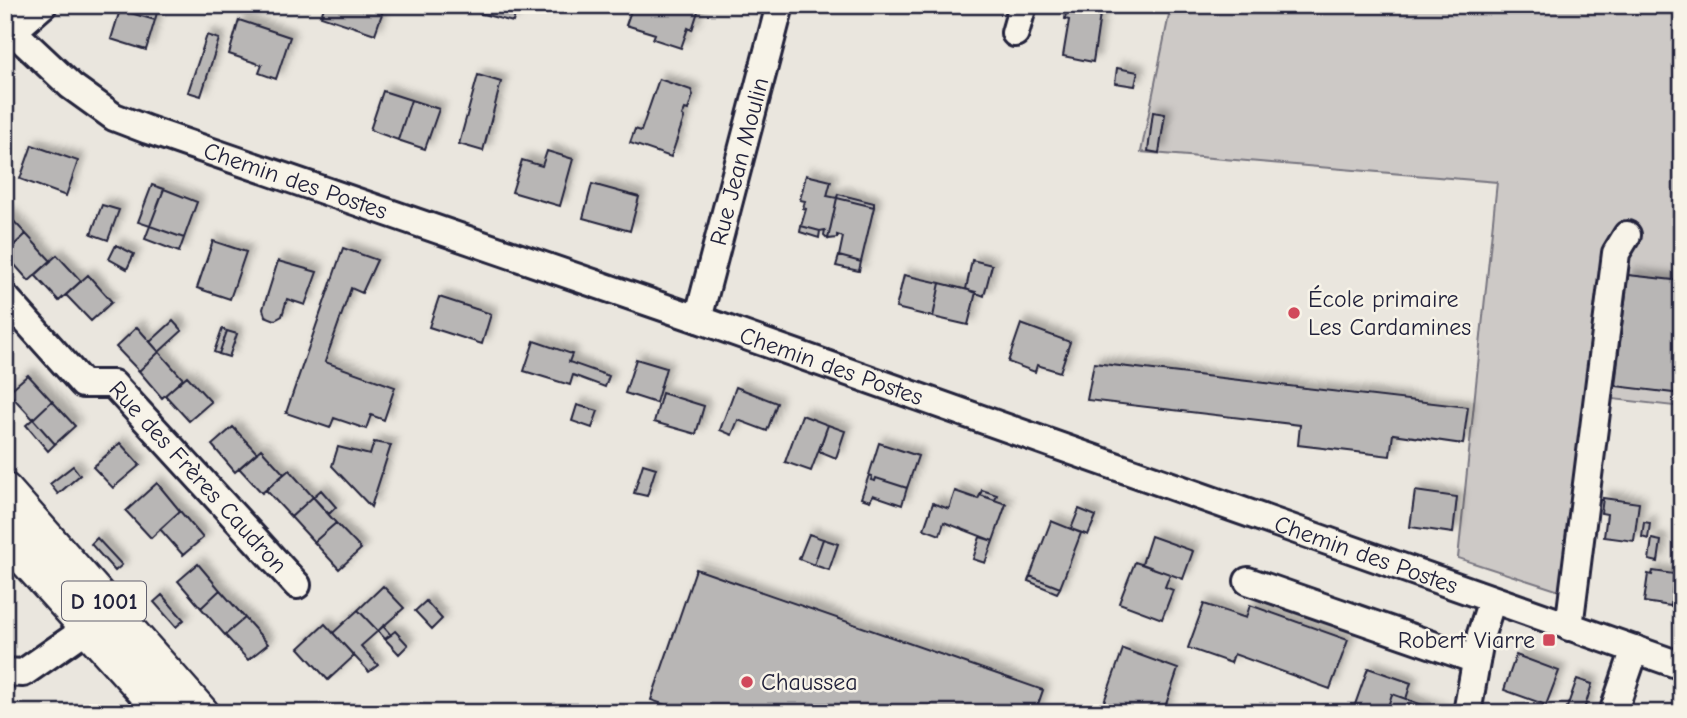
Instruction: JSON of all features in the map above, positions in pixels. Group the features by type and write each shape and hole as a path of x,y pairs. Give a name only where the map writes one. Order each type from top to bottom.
{"main road":[{"name":"D 1001","path":"5,490 202,713"},
{"name":"D 1001","path":"5,537 164,713"}],"street":[{"path":"8,28 43,5"},
{"name":"Rue Jean Moulin","path":"698,319 780,5"},
{"path":"1016,33 1023,5"},
{"name":"Chemin des Postes","path":"8,28 71,86 114,117 698,319 1682,666"},
{"path":"1569,626 1616,253 1627,236"},
{"name":"Rue des Frères Caudron","path":"5,296 83,384 113,384 297,585"},
{"path":"1248,581 1476,660"},
{"path":"1467,713 1476,660 1492,600"},
{"path":"5,672 23,673 79,634 85,626"},
{"path":"1613,713 1635,649"}],"shaded area":[{"path":"1171,5 1682,5 1682,407 1605,398 1584,599 1458,558 1497,182 1141,152"}],"building":[{"path":"122,5 159,5 155,20 120,10"},
{"path":"325,5 385,5 375,34 321,16"},
{"path":"482,5 518,5 513,22 479,13"},
{"path":"633,5 648,5 663,10 665,5 700,5 692,30 688,28 681,48 653,39 655,34 626,25"},
{"path":"1067,5 1101,8 1093,62 1063,56 1069,20 1065,19"},
{"path":"120,10 155,20 146,50 111,39"},
{"path":"239,20 290,37 276,79 259,73 262,65 229,54"},
{"path":"207,35 219,39 201,96 188,92"},
{"path":"1117,68 1138,72 1135,86 1115,83"},
{"path":"478,75 501,82 483,151 459,144"},
{"path":"659,79 691,90 693,95 688,110 685,109 682,116 684,118 671,157 630,143 635,129 641,131"},
{"path":"383,91 411,100 398,140 370,130"},
{"path":"411,100 439,109 425,149 398,140"},
{"path":"1153,112 1165,114 1159,153 1148,151"},
{"path":"32,145 78,161 66,196 20,179"},
{"path":"547,151 573,159 560,206 512,192 522,160 542,166"},
{"path":"806,175 831,181 827,196 837,198 828,239 824,235 825,230 801,226 806,209 803,208 805,201 800,200"},
{"path":"592,184 639,197 630,231 583,218"},
{"path":"152,185 164,189 150,226 138,222"},
{"path":"164,189 197,202 184,238 150,226"},
{"path":"838,194 874,203 874,207 837,198"},
{"path":"837,198 874,207 861,262 839,256 843,237 837,235 837,238 828,239"},
{"path":"102,205 119,210 108,240 91,234"},
{"path":"5,212 26,234 5,253"},
{"path":"150,226 184,238 179,252 145,239"},
{"path":"801,226 820,231 819,238 800,232"},
{"path":"26,234 51,261 29,281 5,254"},
{"path":"213,241 246,252 230,299 197,288"},
{"path":"116,245 134,254 127,269 109,259"},
{"path":"343,248 377,260 362,293 351,288 325,362 395,387 384,420 371,415 366,429 334,418 330,428 286,413"},
{"path":"57,255 81,281 59,301 35,275"},
{"path":"839,256 861,262 859,271 836,266"},
{"path":"972,260 992,265 984,296 966,289"},
{"path":"278,261 317,272 305,305 287,299 282,316 275,320 265,316 263,309"},
{"path":"88,275 112,302 91,321 66,295"},
{"path":"904,275 940,283 933,317 896,308"},
{"path":"1628,275 1682,281 1682,394 1615,386"},
{"path":"940,283 976,292 968,325 933,317"},
{"path":"439,297 491,314 482,344 429,327"},
{"path":"173,321 182,331 159,352 150,342"},
{"path":"1021,324 1070,342 1060,372 1037,365 1035,372 1008,362"},
{"path":"137,327 159,352 139,371 116,347"},
{"path":"222,329 227,331 219,354 214,352"},
{"path":"227,331 237,334 229,357 219,354"},
{"path":"534,341 572,354 569,362 609,376 605,387 573,375 570,385 524,371"},
{"path":"159,352 183,379 162,398 139,371"},
{"path":"636,359 666,368 656,403 625,393"},
{"path":"1094,363 1468,407 1463,444 1393,434 1390,456 1298,445 1300,425 1087,400"},
{"path":"28,375 52,401 33,419 8,392"},
{"path":"187,376 211,402 189,421 165,395"},
{"path":"736,387 777,403 767,431 738,420 732,435 720,430"},
{"path":"662,393 704,406 696,434 654,422"},
{"path":"52,401 75,426 55,444 33,419"},
{"path":"577,405 598,411 592,428 572,421"},
{"path":"802,415 828,425 811,471 785,462"},
{"path":"33,419 55,444 48,451 26,425"},
{"path":"828,425 845,431 836,458 819,451"},
{"path":"233,427 257,453 235,472 212,445"},
{"path":"374,442 391,445 371,507 332,466 338,447 370,455"},
{"path":"120,443 140,465 113,488 93,467"},
{"path":"879,443 918,456 907,488 876,478 875,481 871,480 872,476 869,475"},
{"path":"261,449 284,474 262,493 239,468"},
{"path":"643,464 656,468 647,496 634,493"},
{"path":"73,466 80,475 58,494 50,484"},
{"path":"289,470 313,497 291,517 266,490"},
{"path":"869,475 872,476 871,480 875,481 876,478 907,488 902,505 873,495 870,501 861,498"},
{"path":"157,483 180,511 151,538 126,511"},
{"path":"321,490 336,507 329,514 313,497"},
{"path":"982,490 997,495 995,500 980,495"},
{"path":"955,491 978,499 980,495 1006,504 993,541 944,522 940,535 924,529 933,503 949,509"},
{"path":"1415,491 1457,497 1453,533 1410,527"},
{"path":"313,497 336,523 314,542 291,517"},
{"path":"1603,498 1639,503 1634,541 1604,537 1607,514 1601,513"},
{"path":"1079,509 1096,516 1088,535 1071,529"},
{"path":"180,511 203,538 183,555 160,529"},
{"path":"1051,521 1081,533 1060,588 1030,576"},
{"path":"1644,522 1650,523 1648,539 1642,537"},
{"path":"336,523 361,549 339,569 314,542"},
{"path":"809,534 823,539 814,565 799,559"},
{"path":"1151,536 1193,551 1183,579 1142,564"},
{"path":"980,537 993,541 985,563 973,559"},
{"path":"97,538 122,565 115,571 91,544"},
{"path":"823,539 838,544 829,570 814,565"},
{"path":"1652,539 1661,541 1658,562 1649,560"},
{"path":"1135,562 1170,574 1165,587 1173,590 1162,619 1119,603"},
{"path":"198,564 220,590 201,608 178,581"},
{"path":"696,569 1043,690 1035,713 688,713 651,700"},
{"path":"1653,571 1674,574 1671,606 1644,602 1648,574 1652,575"},
{"path":"1674,574 1682,575 1682,607 1671,606"},
{"path":"1030,576 1060,588 1057,593 1028,581"},
{"path":"383,586 404,608 378,631 358,610"},
{"path":"220,590 245,618 225,635 201,608"},
{"path":"162,595 184,620 176,627 154,602"},
{"path":"426,601 442,619 432,629 415,611"},
{"path":"1204,604 1246,618 1250,605 1348,640 1330,689 1234,654 1231,663 1188,648"},
{"path":"358,610 378,631 361,646 378,665 369,672 333,633"},
{"path":"245,618 268,644 248,660 225,635"},
{"path":"325,624 354,656 328,680 299,648"},
{"path":"383,626 391,635 385,639 378,631"},
{"path":"395,631 408,645 399,654 385,639"},
{"path":"1123,649 1178,669 1163,713 1100,713"},
{"path":"1516,655 1559,671 1546,705 1504,690"},
{"path":"1368,668 1411,683 1406,699 1392,694 1386,713 1352,713"},
{"path":"1577,679 1592,684 1583,713 1565,713"},
{"path":"1392,694 1406,699 1444,713 1386,713"}],"place":[{"name":"École primaire Les Cardamines","path":"1294,313"},
{"name":"Robert Viarre","path":"1549,640"},
{"name":"Chaussea","path":"747,682"}]}
